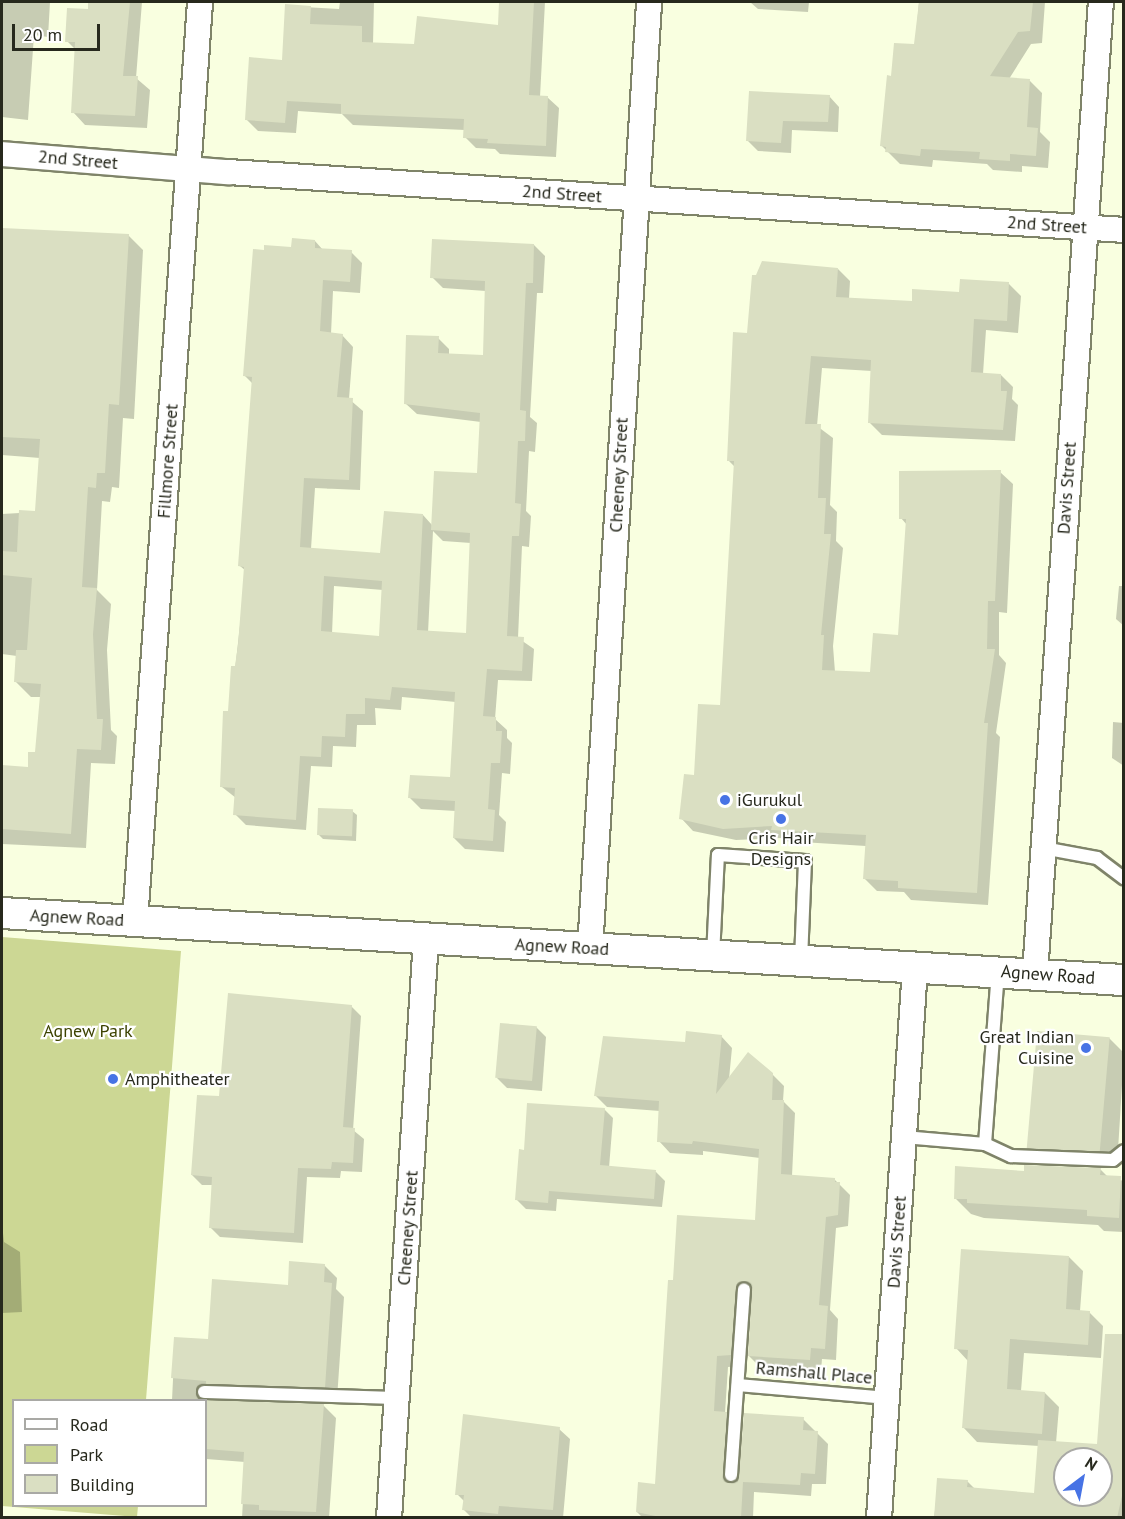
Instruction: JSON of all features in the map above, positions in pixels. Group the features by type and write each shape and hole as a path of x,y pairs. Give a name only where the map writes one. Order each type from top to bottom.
{"street":[{"name":"Fillmore Street","path":"135,921 200,2"},
{"name":"Cheeney Street","path":"590,949 649,2"},
{"name":"Davis Street","path":"1035,974 1101,2"},
{"name":"2nd Street","path":"2,154 189,170 1124,230"},
{"name":"Agnew Road","path":"2,914 1124,980"},
{"name":"Cheeney Street","path":"389,1518 426,939"},
{"name":"Davis Street","path":"879,1518 915,968"}],"lane":[{"path":"1043,848 1097,858 1124,878"},
{"path":"713,956 718,855 805,861 801,961"},
{"path":"985,1144 998,972"},
{"path":"904,1137 985,1144 1011,1156 1113,1160 1124,1151"},
{"name":"Ramshall Place","path":"731,1475 744,1289"},
{"name":"Ramshall Place","path":"738,1385 887,1398"},
{"path":"204,1392 397,1398"}],"green space":[{"name":"Agnew Park","path":"2,937 181,951 146,1399 12,1399 12,1507 2,1506"},
{"name":"Agnew Park","path":"14,1507 138,1507 137,1517"}],"building":[{"path":"88,2 130,2 123,76 138,76 135,116 71,113 75,42 65,42 67,8 88,9"},
{"path":"499,2 534,2 529,95 548,96 546,146 487,143 488,139 463,138 464,119 341,114 341,104 287,101 285,123 245,120 249,57 282,60 285,4 311,6 310,24 362,26 362,42 414,44 417,16 498,25"},
{"path":"919,2 1033,2 1030,31 1018,32 990,76 1030,79 1027,127 1038,128 1036,156 1010,154 1010,161 979,159 980,152 921,149 920,156 885,152 886,147 880,146 887,75 891,76 894,43 914,44"},
{"path":"749,91 830,95 828,122 783,121 781,143 746,141"},
{"path":"2,228 129,234 119,405 109,404 105,473 97,473 96,488 88,487 82,587 97,588 93,634 97,719 103,719 101,750 77,749 71,834 2,829 2,765 28,767 28,752 35,752 41,684 14,682 16,650 27,650 32,578 2,575 2,551 17,552 19,510 35,511 40,439 2,437"},
{"path":"292,238 315,240 315,248 352,250 350,282 323,280 320,331 343,334 337,397 353,398 349,480 304,478 300,547 380,553 384,511 423,514 417,630 466,633 470,533 431,530 434,471 477,473 480,413 404,404 406,335 439,336 438,353 483,355 485,281 430,278 432,239 534,244 533,283 526,283 520,410 526,411 525,441 518,441 515,503 521,504 519,536 512,536 507,636 524,637 522,671 487,669 483,716 496,717 496,731 502,731 500,763 491,763 488,809 495,810 493,841 453,838 455,801 408,798 410,775 450,777 455,692 392,687 390,700 365,698 365,714 346,714 345,737 322,736 321,757 300,756 296,820 233,815 235,788 220,787 223,711 228,711 231,666 235,666 244,567 238,566 252,377 243,376 253,249 264,250 264,245 291,247","holes":["324,576 382,581 379,636 321,631"]},
{"path":"762,261 838,268 836,297 912,301 912,289 959,292 960,279 1009,282 1007,321 974,319 971,372 1001,374 1001,391 1007,391 1003,430 868,423 871,360 811,356 805,424 821,424 818,498 826,498 824,534 831,534 821,635 824,635 822,670 870,672 873,633 898,635 906,519 899,519 899,471 1001,470 995,601 988,601 987,649 995,649 984,723 988,723 977,893 898,888 898,881 863,879 866,835 771,830 772,826 723,829 679,819 684,774 694,775 698,704 720,705 734,461 727,461 733,332 747,333 752,275 756,275"},
{"path":"318,808 353,809 352,836 317,835"},
{"path":"228,993 352,1005 343,1127 355,1128 353,1163 332,1162 331,1169 298,1168 294,1233 209,1228 212,1177 191,1175 197,1095 219,1096"},
{"path":"500,1023 537,1026 532,1081 495,1078"},
{"path":"686,1031 722,1035 716,1094 748,1052 773,1073 772,1100 784,1100 781,1174 835,1178 835,1182 840,1182 838,1215 826,1217 819,1305 828,1306 825,1349 811,1348 810,1360 748,1356 752,1289 745,1281 736,1288 731,1355 717,1356 714,1411 727,1412 724,1479 731,1483 739,1476 744,1413 804,1417 803,1430 818,1431 815,1474 801,1473 800,1485 743,1482 741,1518 665,1518 636,1512 638,1482 655,1484 668,1280 673,1280 677,1215 755,1220 759,1149 693,1141 692,1144 657,1142 659,1101 594,1096 603,1036 685,1042"},
{"path":"1037,1031 1110,1037 1099,1155 1027,1149"},
{"path":"527,1103 605,1108 600,1165 656,1170 654,1199 549,1191 548,1203 515,1200 519,1149 524,1150"},
{"path":"1024,1165 1101,1168 1100,1175 1121,1176 1119,1218 1087,1216 1087,1210 967,1203 967,1199 954,1199 955,1166 1024,1171"},
{"path":"961,1249 1069,1256 1066,1309 1090,1311 1088,1345 1010,1339 1007,1389 1045,1392 1042,1434 962,1428 968,1350 954,1349"},
{"path":"289,1261 325,1264 324,1282 332,1283 325,1388 206,1384 206,1381 171,1378 174,1337 208,1339 212,1279 288,1285"},
{"path":"1105,1334 1124,1334 1124,1487 1117,1518 934,1518 937,1478 968,1480 967,1487 1034,1493 1038,1440 1097,1444"},
{"path":"207,1400 324,1404 316,1512 259,1510 259,1505 241,1504 244,1452 207,1449"},
{"path":"463,1414 560,1427 553,1510 499,1506 498,1514 462,1510 464,1495 455,1495"}],"place":[{"name":"iGurukul","path":"725,800"},
{"name":"Cris Hair Designs","path":"781,819"},
{"name":"Great Indian Cuisine","path":"1086,1048"},
{"name":"Amphitheater","path":"113,1079"}]}
